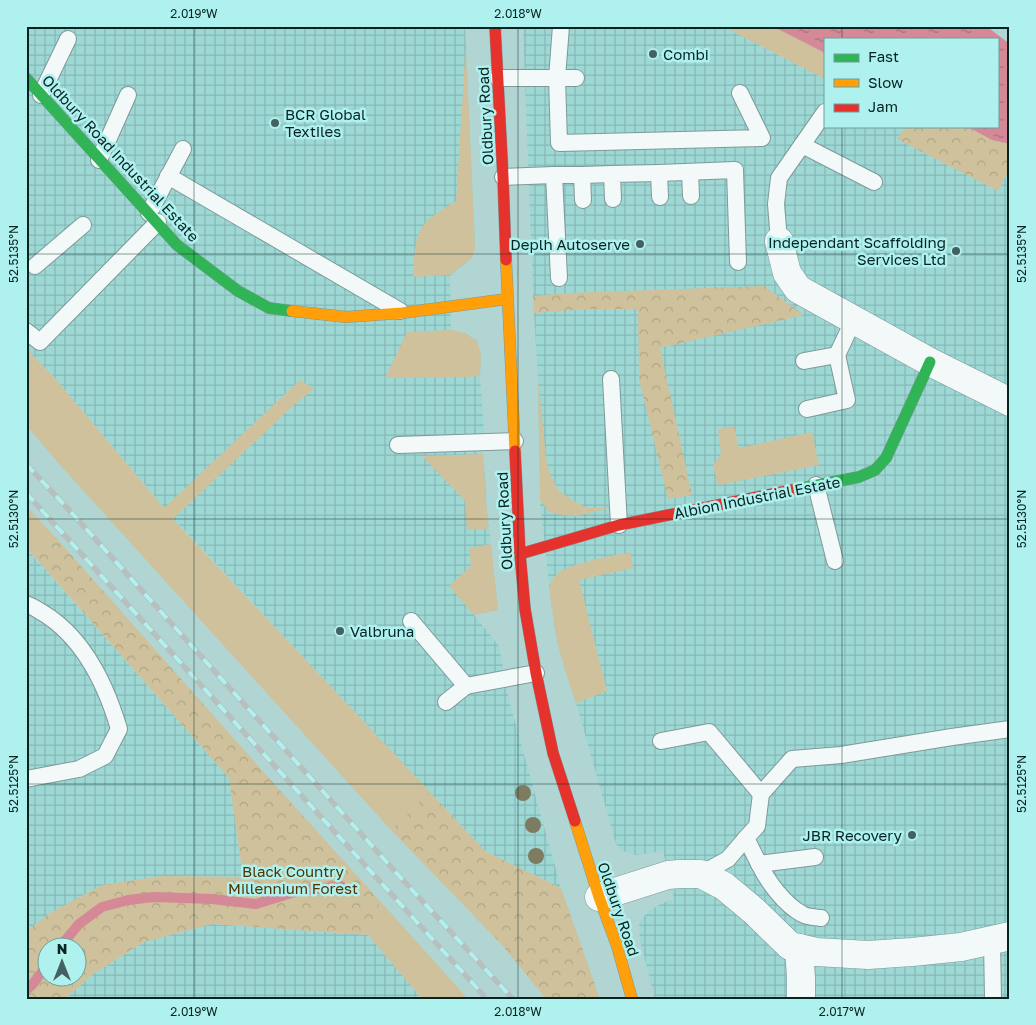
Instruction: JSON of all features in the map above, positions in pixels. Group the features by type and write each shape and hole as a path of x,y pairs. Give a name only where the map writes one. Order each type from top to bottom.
{"street":[{"name":"Oldbury Road","path":"495,26 520,554 525,609 553,753 599,897 617,946 632,999"},
{"name":"Oldbury Road Industrial Estate","path":"26,78 177,245 238,291 269,308 346,317 402,313 507,299"},
{"path":"779,241 787,273 798,289 930,362 1009,400"},
{"name":"Albion Industrial Estate","path":"520,554 619,525 859,476 875,470 886,458 930,362"},
{"path":"599,897 668,875 701,874 724,886 754,911 790,946 816,952 868,955 961,947 1001,938"},
{"path":"799,948 801,999"}],"lane":[{"path":"561,26 558,78 559,143 762,138 740,94"},
{"path":"41,94 68,39"},
{"path":"498,78 576,78"},
{"path":"99,160 128,94"},
{"path":"779,241 776,204 779,178 824,113"},
{"path":"802,146 874,182"},
{"path":"26,330 40,342 153,218 168,176 183,149"},
{"path":"503,177 736,170 738,262"},
{"path":"659,172 660,197"},
{"path":"690,172 692,196"},
{"path":"612,174 613,198"},
{"path":"554,175 559,278"},
{"path":"582,175 583,200"},
{"path":"168,176 402,313"},
{"path":"29,265 83,224"},
{"path":"807,409 847,400 838,354 854,320"},
{"path":"804,361 838,354"},
{"path":"612,380 619,525"},
{"path":"398,445 515,441"},
{"path":"816,485 836,561"},
{"path":"26,604 52,619 75,639 102,682 120,729 105,756 79,769 26,779"},
{"path":"412,621 466,686"},
{"path":"446,702 466,686 536,673"},
{"path":"701,874 728,859 756,826 761,794 792,759 841,754 1010,730"},
{"path":"661,741 709,732 761,794"},
{"path":"746,838 768,881 789,904 803,915 821,918"},
{"path":"759,864 815,857"},
{"path":"993,999 1001,938"}],"shaded area":[{"path":"26,26 465,26 475,247 472,258 450,276 451,330 465,333 477,341 481,355 483,454 498,610 474,615 499,646 509,700 561,888 485,851 173,518 53,376 26,348"},
{"path":"523,26 722,26 824,78 824,128 905,128 897,139 998,191 1007,174 1010,176 1010,999 655,999 640,940 639,922 649,911 664,902 674,900 663,851 636,855 623,851 616,844 557,641 540,500 538,378 533,296"},
{"path":"26,548 229,778 243,877 162,876 50,913 26,932"},
{"path":"212,924 368,935 422,999 65,999 77,988 88,988 88,978 93,974 144,942"}],"green space":[{"path":"722,26 772,26 824,52 824,78"},
{"path":"466,45 475,247 472,258 450,275 413,277 414,258 419,232 433,216 456,201"},
{"path":"905,128 970,128 992,140 1010,144 1010,176 1007,174 998,191 897,139"},
{"path":"764,286 804,315 660,348 692,495 668,499 639,379 638,309 587,309 534,313 533,296"},
{"path":"451,330 465,333 477,341 481,355 480,376 385,378 407,332"},
{"path":"26,348 53,376 164,508 300,380 314,389 294,405 173,519 430,792 391,830 60,465 26,425"},
{"path":"538,378 546,457 550,474 559,491 587,508 609,508 577,516 562,515 549,512 540,500"},
{"path":"734,426 739,448 812,432 819,465 718,485 713,465 721,454 718,429"},
{"path":"483,454 488,529 467,530 465,501 422,456"},
{"path":"26,506 58,540 33,555 26,548"},
{"name":"Black Country Millennium Forest","path":"58,540 380,901 368,935 212,924 144,942 88,978 88,938 38,938 38,988 77,988 65,999 26,999 26,932 50,913 102,885 162,876 243,877 229,778 33,555"},
{"path":"491,544 498,610 474,615 449,586 471,566 469,548"},
{"path":"630,552 633,568 579,580 607,691 576,703 557,641 550,584 557,574 571,566"},
{"path":"430,792 485,851 561,888 600,999 546,999 503,946 391,830"},
{"path":"380,901 468,999 422,999 368,935"}],"water":[{"path":"772,26 986,26 1010,44 1010,144 992,140 970,128 998,128 998,38 824,38 824,52"}],"waterway":[{"path":"67,938 79,924 102,907 128,900 154,897 212,899 256,904 298,891 341,886"},
{"path":"26,990 38,977"}],"railway":[{"path":"26,464 513,999"},
{"path":"26,493 487,999"}],"traffic: fast":[{"path":"26,78 177,245 238,291 269,308 292,311"},
{"path":"797,489 859,477 875,470 886,458 930,362"}],"traffic: slow":[{"path":"506,260 515,451"},
{"path":"292,311 346,317 402,313 507,299"},
{"path":"575,821 617,946 632,999"}],"traffic: jam":[{"path":"495,26 506,260"},
{"path":"515,451 520,554 525,609 553,753 575,821"},
{"path":"520,554 619,525 797,489"}],"place":[{"name":"Combi","path":"653,54"},
{"name":"BCR Global Textiles","path":"275,123"},
{"name":"Deplh Autoserve","path":"640,244"},
{"name":"Independant Scaffolding Services Ltd","path":"956,251"},
{"name":"Valbruna","path":"340,631"},
{"name":"JBR Recovery","path":"912,835"}]}
